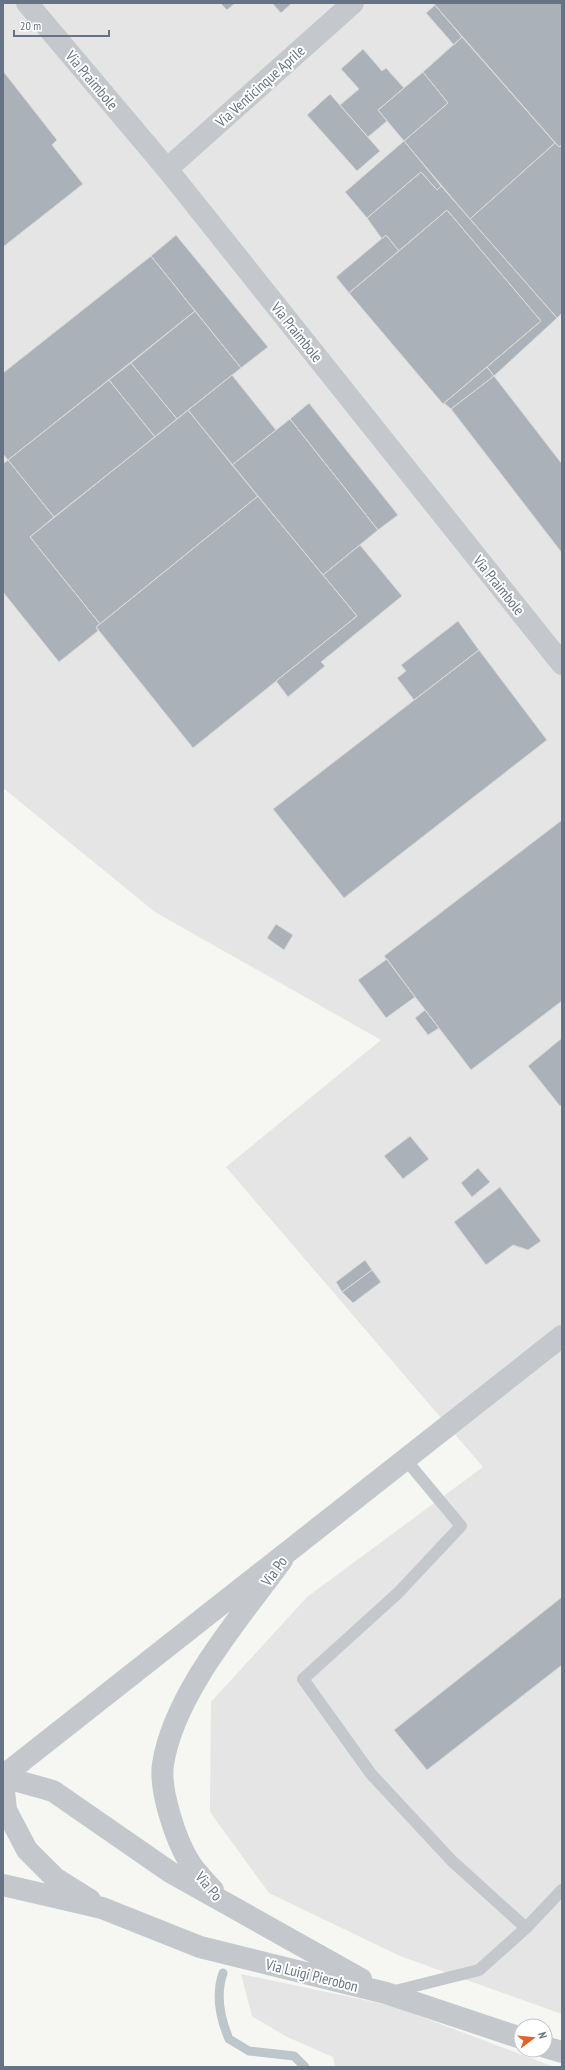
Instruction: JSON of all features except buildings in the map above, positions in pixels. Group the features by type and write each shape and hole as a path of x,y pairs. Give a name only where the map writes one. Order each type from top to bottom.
{"street":[{"name":"Via Praimbole","path":"27,3 167,169 562,664"},
{"name":"Via Venticinque Aprile","path":"167,169 353,3"},
{"path":"288,1552 562,1336"},
{"name":"Via Po","path":"3,1776 288,1552"},
{"name":"Via Po","path":"224,1904 190,1863 182,1845 166,1804 163,1765 171,1732 187,1696 229,1631 288,1552"},
{"name":"Via Po","path":"3,1776 53,1791 170,1872 256,1921"},
{"path":"3,1781 6,1810 28,1850 55,1878 102,1908"},
{"path":"3,1885 102,1908"},
{"name":"Via Luigi Pierobon","path":"102,1908 200,1947 386,1993 513,2035"},
{"name":"Via Luigi Pierobon","path":"256,1921 386,1993"}],"lane":[{"path":"406,1460 461,1526 398,1593 303,1679 370,1774 452,1861 526,1928"},
{"path":"386,1993 479,1970 526,1928 562,1890"}],"shaded area":[{"path":"3,3 562,3 562,2014 400,1956 269,1893 210,1812 211,1702 307,1597 483,1467 226,1167 381,1040 155,912 3,788"},
{"path":"241,1974 393,2006 513,2051 513,2058 530,2058 554,2067 335,2067 333,2057 285,2036 252,2016"}],"waterway":[{"path":"223,1973 219,1990 219,1998 221,2015 229,2039 249,2051 294,2056 305,2067"}]}
